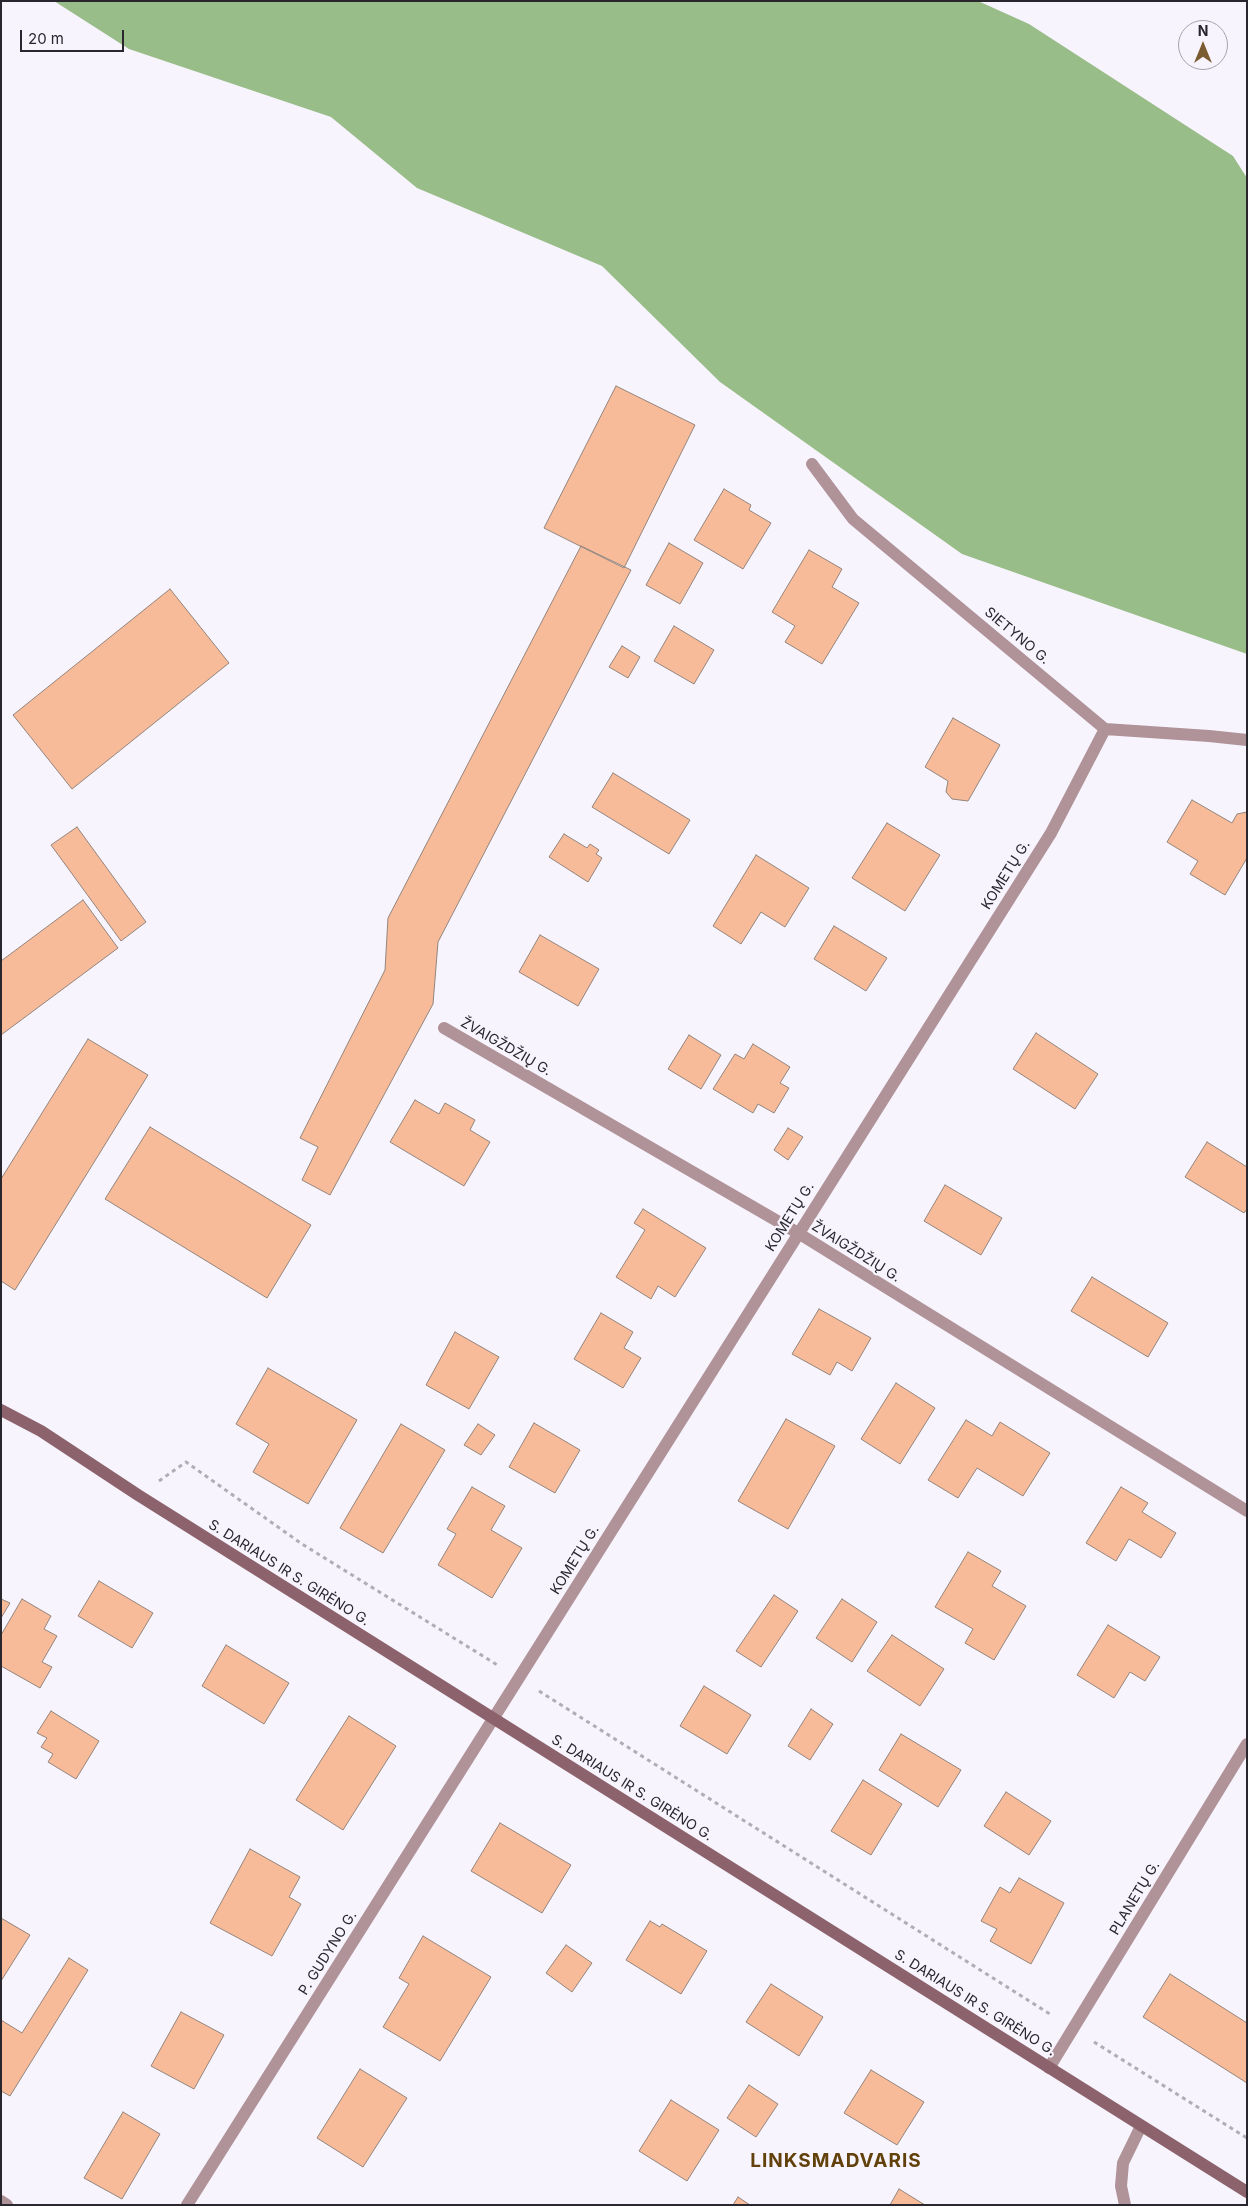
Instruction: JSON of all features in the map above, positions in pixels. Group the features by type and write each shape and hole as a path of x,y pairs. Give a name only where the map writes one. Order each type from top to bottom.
{"street":[{"name":"SIETYNO G.","path":"812,464 853,519 1105,729"},
{"path":"1105,729 1247,740"},
{"name":"KOMETŲ G.","path":"493,1718 1050,833 1105,729"},
{"name":"ŽVAIGŽDŽIŲ G.","path":"444,1028 798,1233 1247,1511"},
{"name":"S. DARIAUS IR S. GIRĖNO G.","path":"1,1410 41,1431 138,1495 1247,2192"},
{"name":"P. GUDYNO G.","path":"188,2205 493,1718"},
{"name":"PLANETŲ G.","path":"1049,2068 1247,1744"},
{"path":"1125,2205 1121,2186 1123,2163 1142,2126"},
{"path":"1,2201 7,2205"}],"path":[{"path":"138,1495 186,1462 302,1544 1247,2138"}],"green space":[{"path":"54,1 978,1 1029,24 1233,156 1247,178 1247,654 962,554 720,382 602,266 417,188 331,117 129,49"}],"building":[{"path":"616,386 695,425 624,568 544,528"},
{"path":"724,489 751,505 749,510 771,523 743,569 694,540"},
{"path":"669,543 703,563 680,604 646,585"},
{"path":"581,546 631,570 438,942 433,1004 330,1195 302,1180 318,1147 300,1138 385,970 388,918"},
{"path":"809,550 842,569 832,587 859,603 822,664 785,642 795,626 772,612"},
{"path":"170,589 229,663 72,789 13,715"},
{"path":"674,626 714,650 694,684 654,661"},
{"path":"622,646 640,657 628,678 609,667"},
{"path":"953,718 1000,745 968,801 952,799 946,792 948,781 925,767"},
{"path":"613,773 690,820 669,854 592,807"},
{"path":"1192,800 1232,823 1237,814 1247,812 1247,858 1225,895 1190,874 1198,861 1167,842"},
{"path":"887,823 940,855 905,911 852,878"},
{"path":"77,827 146,922 121,941 51,845"},
{"path":"564,834 587,848 590,844 599,850 596,854 602,858 588,882 549,857"},
{"path":"756,855 809,888 785,927 761,912 741,944 713,926"},
{"path":"83,900 118,948 1,1035 1,961"},
{"path":"834,926 887,958 866,991 814,959"},
{"path":"540,935 599,969 578,1006 519,972"},
{"path":"1036,1033 1098,1074 1075,1109 1013,1069"},
{"path":"689,1035 721,1055 701,1089 668,1069"},
{"path":"88,1039 148,1075 15,1290 1,1281 1,1179"},
{"path":"753,1044 790,1067 780,1083 789,1088 774,1113 758,1104 753,1113 713,1089 735,1054 744,1059"},
{"path":"415,1100 439,1114 445,1103 475,1120 470,1130 490,1142 464,1186 390,1142"},
{"path":"150,1127 311,1225 267,1298 105,1199"},
{"path":"788,1128 803,1137 788,1160 774,1150"},
{"path":"1207,1142 1247,1167 1247,1209 1244,1213 1185,1177"},
{"path":"945,1185 1002,1218 981,1255 924,1221"},
{"path":"643,1209 706,1248 675,1297 658,1286 651,1299 616,1277 645,1230 634,1223"},
{"path":"1092,1277 1168,1323 1148,1357 1071,1311"},
{"path":"819,1309 871,1338 852,1371 837,1362 830,1375 792,1354"},
{"path":"601,1313 633,1332 624,1348 641,1358 623,1388 574,1359"},
{"path":"455,1332 499,1357 469,1409 426,1385"},
{"path":"268,1368 357,1420 308,1504 253,1472 269,1444 236,1424"},
{"path":"896,1383 935,1408 900,1464 861,1439"},
{"path":"786,1419 835,1446 788,1529 738,1501"},
{"path":"966,1420 992,1436 1000,1422 1050,1453 1023,1496 977,1468 958,1498 928,1480"},
{"path":"534,1423 580,1450 555,1493 509,1467"},
{"path":"401,1424 445,1450 383,1553 340,1528"},
{"path":"478,1424 495,1435 481,1455 464,1445"},
{"path":"472,1487 505,1506 491,1530 522,1548 492,1598 438,1565 456,1534 447,1529"},
{"path":"1121,1487 1148,1503 1142,1512 1176,1533 1161,1558 1129,1539 1116,1561 1086,1543"},
{"path":"968,1552 1001,1571 992,1586 1026,1606 994,1660 965,1643 973,1629 935,1607"},
{"path":"99,1581 153,1613 132,1648 78,1616"},
{"path":"774,1595 798,1611 761,1667 736,1651"},
{"path":"1,1599 10,1603 1,1618"},
{"path":"22,1599 51,1616 44,1629 57,1636 42,1662 52,1667 40,1688 1,1666 1,1635"},
{"path":"842,1599 877,1622 852,1662 816,1638"},
{"path":"1108,1625 1160,1657 1145,1681 1130,1672 1114,1698 1077,1675"},
{"path":"892,1635 944,1669 920,1706 867,1671"},
{"path":"226,1645 289,1683 264,1724 202,1686"},
{"path":"704,1686 751,1715 727,1754 680,1726"},
{"path":"811,1709 833,1724 810,1760 788,1746"},
{"path":"51,1711 99,1741 76,1779 48,1762 53,1754 41,1747 47,1738 37,1733"},
{"path":"349,1716 396,1746 343,1830 296,1800"},
{"path":"901,1734 961,1770 938,1807 879,1770"},
{"path":"863,1780 902,1804 871,1855 831,1831"},
{"path":"1006,1792 1051,1821 1029,1855 984,1826"},
{"path":"500,1823 571,1865 542,1913 471,1871"},
{"path":"250,1849 300,1877 289,1897 301,1904 272,1956 210,1923"},
{"path":"1019,1878 1064,1903 1031,1964 990,1941 997,1929 981,1921 1000,1887 1010,1893"},
{"path":"1,1918 30,1935 1,1981"},
{"path":"650,1921 660,1927 662,1924 707,1951 681,1994 626,1960"},
{"path":"423,1936 491,1977 440,2061 383,2027 409,1984 399,1978"},
{"path":"566,1945 592,1963 572,1992 546,1973"},
{"path":"69,1958 88,1970 10,2096 1,2091 1,2020 22,2033"},
{"path":"1170,1974 1247,2023 1247,2083 1143,2017"},
{"path":"771,1984 823,2017 799,2056 746,2022"},
{"path":"181,2012 224,2035 194,2089 151,2066"},
{"path":"360,2069 407,2098 363,2167 317,2138"},
{"path":"871,2070 924,2102 897,2145 844,2113"},
{"path":"749,2085 778,2104 756,2137 727,2118"},
{"path":"671,2100 719,2130 687,2181 639,2151"},
{"path":"123,2112 160,2134 122,2199 84,2178"},
{"path":"899,2189 925,2205 890,2205"},
{"path":"738,2197 750,2205 733,2205"}],"district":[{"name":"LINKSMADVARIS","path":"836,2161"}]}
